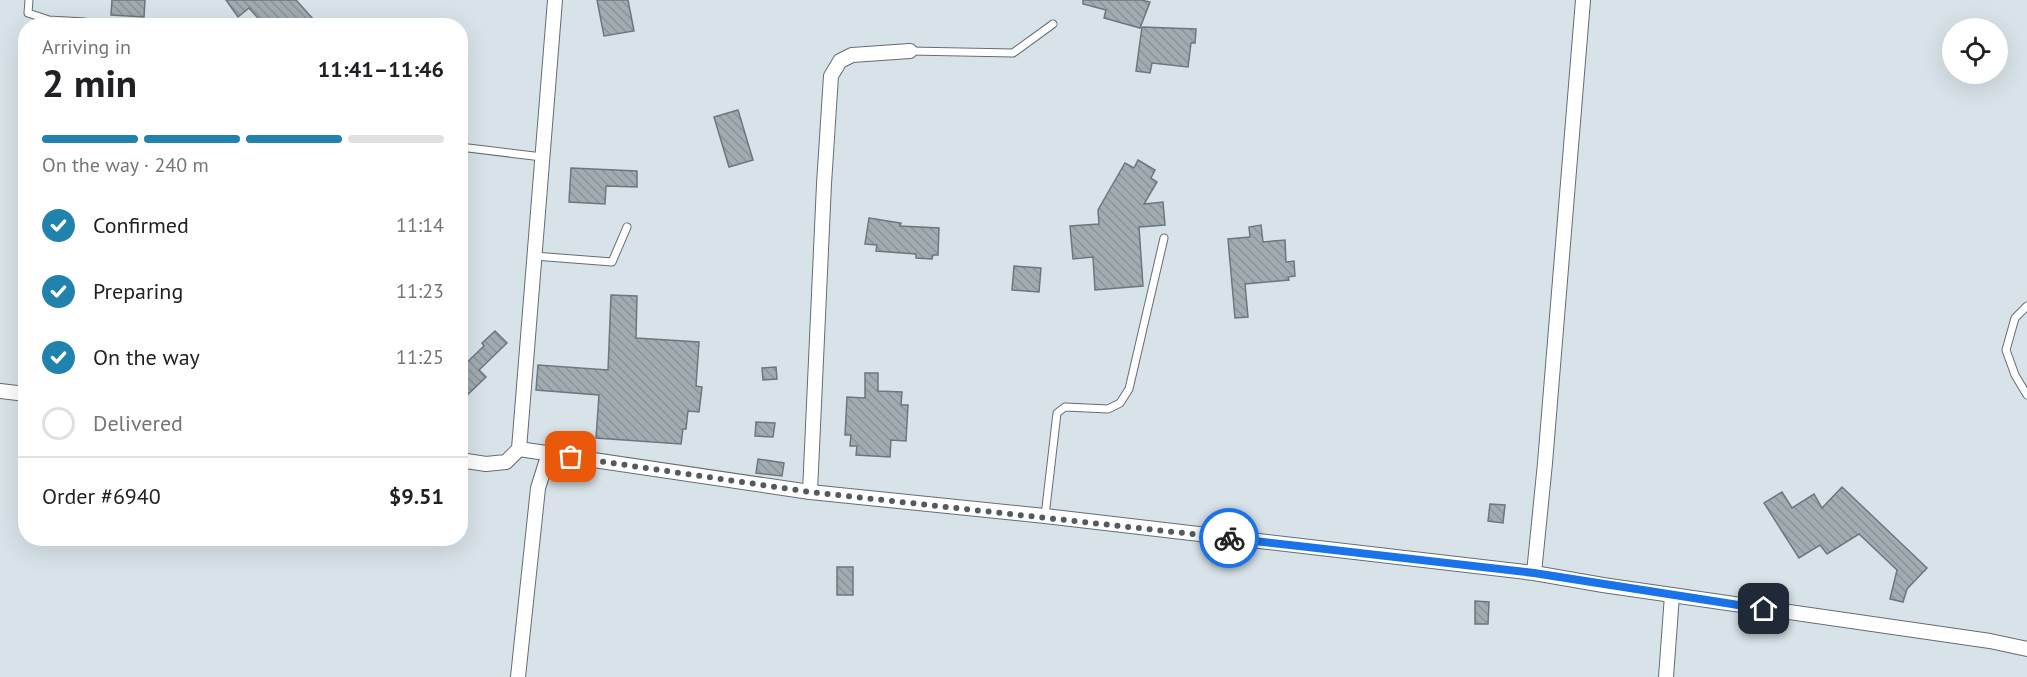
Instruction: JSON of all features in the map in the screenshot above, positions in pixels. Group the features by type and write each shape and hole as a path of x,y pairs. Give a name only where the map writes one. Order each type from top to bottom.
{"street":[{"path":"468,461 486,464 506,462 519,449 555,0"},
{"path":"1534,573 1583,0"},
{"path":"810,492 831,76 840,61 852,56 910,51"},
{"path":"0,390 18,393"},
{"path":"519,449 810,492 1045,516 1534,573 1990,641 2027,649"},
{"path":"518,677 538,488 549,453"},
{"path":"1665,677 1672,595"}],"lane":[{"path":"28,0 28,13 43,18"},
{"path":"910,51 1013,53 1053,24"},
{"path":"468,148 542,157"},
{"path":"534,256 612,262 627,227"},
{"path":"1045,516 1057,413 1065,407 1108,409 1120,403 1129,389 1164,238"},
{"path":"2027,306 2015,318 2006,350 2015,375 2027,395"}],"building":[{"path":"112,0 145,0 144,17 111,15"},
{"path":"226,0 296,0 312,18 258,18 249,8 238,17"},
{"path":"597,0 628,0 634,31 604,36"},
{"path":"1083,0 1150,2 1140,28 1104,18 1106,10 1083,4"},
{"path":"1142,27 1196,29 1195,43 1191,43 1188,67 1152,63 1150,73 1136,71"},
{"path":"738,110 753,160 729,167 714,117"},
{"path":"1138,160 1155,170 1151,178 1157,182 1144,204 1163,202 1165,225 1139,227 1143,286 1095,290 1093,257 1073,259 1070,226 1099,224 1098,210 1125,163 1134,168"},
{"path":"571,168 637,171 637,187 606,186 605,204 569,202"},
{"path":"869,218 901,223 900,226 939,228 938,255 933,255 932,259 916,258 916,254 876,251 877,245 865,244"},
{"path":"1261,225 1263,242 1285,240 1286,262 1294,261 1295,276 1288,277 1289,280 1245,284 1248,317 1235,318 1228,239 1250,237 1249,227"},
{"path":"1014,266 1041,268 1039,292 1012,290"},
{"path":"611,295 637,296 636,338 699,342 696,386 702,387 699,412 688,411 681,444 596,438 599,395 536,390 538,365 608,370"},
{"path":"495,331 507,343 479,370 486,377 468,394 468,361 484,346 482,343"},
{"path":"776,367 777,379 763,380 762,368"},
{"path":"865,373 878,373 878,391 902,392 901,405 908,405 906,441 891,440 890,457 856,455 857,446 850,446 851,435 845,435 847,397 865,398"},
{"path":"756,422 775,423 773,437 755,436"},
{"path":"758,459 784,463 782,476 756,473"},
{"path":"1842,487 1927,568 1907,589 1903,602 1890,599 1897,570 1859,534 1827,554 1820,545 1799,558 1764,503 1782,492 1792,508 1814,494 1822,508"},
{"path":"1490,504 1505,505 1503,523 1488,521"},
{"path":"837,567 853,567 853,595 837,595"},
{"path":"1475,601 1489,602 1488,624 1475,624"}],"way so far":[{"path":"571,457 810,492 1229,538"}],"route":[{"path":"1229,538 1534,573 1764,609"}]}
